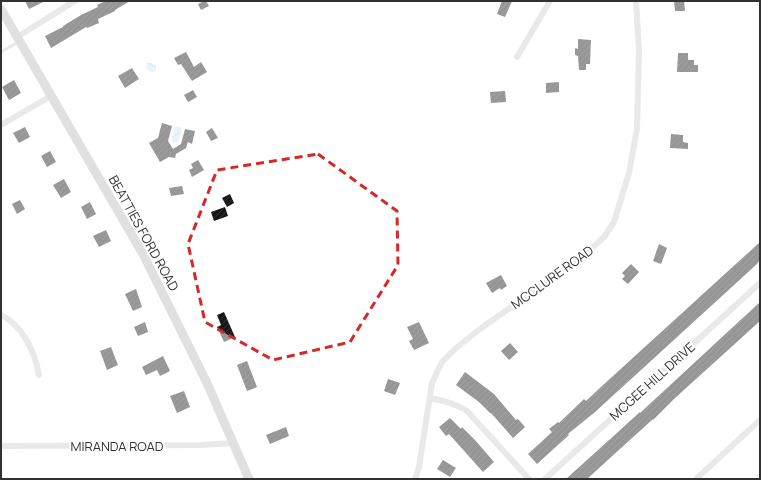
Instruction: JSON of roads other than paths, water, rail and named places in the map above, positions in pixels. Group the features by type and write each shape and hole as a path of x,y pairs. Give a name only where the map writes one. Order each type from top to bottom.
{"main road":[{"name":"BEATTIES FORD ROAD","path":"1,9 144,256 207,383 249,479"}],"street":[{"path":"19,39 75,1"},
{"path":"517,57 550,1"},
{"name":"MCCLURE ROAD","path":"418,478 432,384 438,370 447,356 480,329 581,258 604,237 614,222 629,173 637,129 639,50 636,1"},
{"path":"1,125 51,96"},
{"name":"MCGEE HILL DRIVE","path":"545,479 760,283"},
{"path":"1,315 18,327 35,358 39,376"},
{"path":"430,398 450,402 467,411 529,479"},
{"path":"696,479 760,420"},
{"name":"MIRANDA ROAD","path":"1,446 178,446 234,443"}],"lane":[{"path":"1,52 19,39"}],"water":[{"path":"147,63 156,65 156,71 152,73 146,68"},
{"path":"178,126 182,128 178,143 171,141 175,127"}]}
